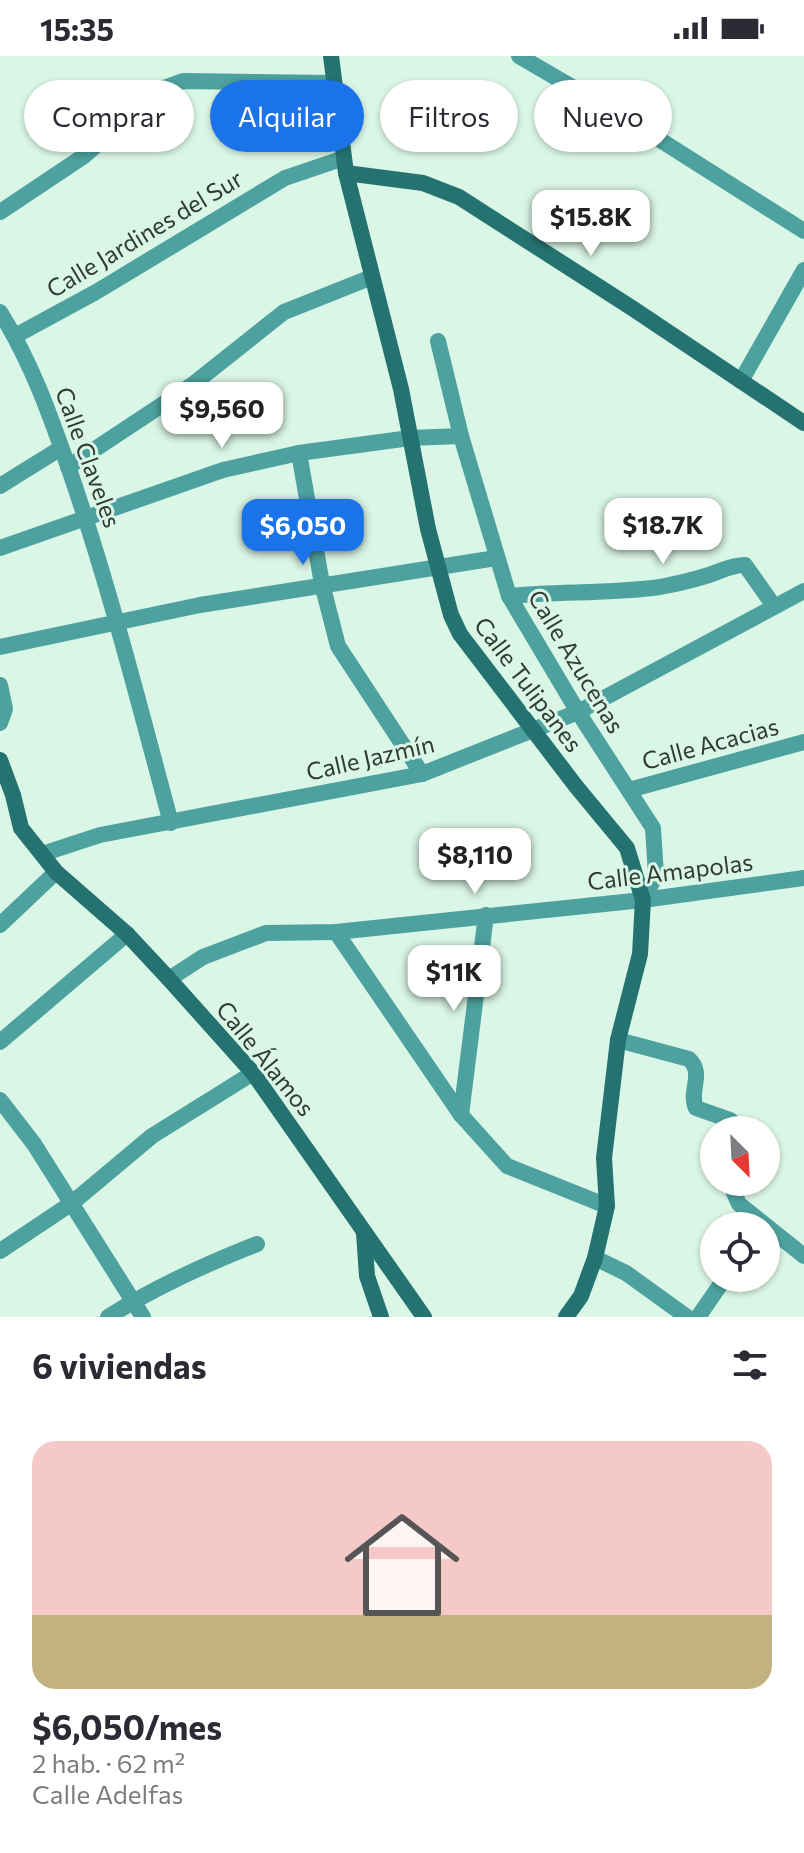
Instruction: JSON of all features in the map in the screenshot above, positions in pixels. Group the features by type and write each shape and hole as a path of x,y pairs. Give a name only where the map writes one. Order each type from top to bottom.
{"main road":[{"name":"Calle Tulipanes","path":"331,56 334,80"},
{"name":"Calle Tulipanes","path":"343,152 401,389 428,529 451,615 460,634 627,848 643,900 640,954 618,1040 604,1158 607,1206 595,1258 581,1296 566,1317"},
{"name":"Calle Jardines del Sur","path":"345,165 423,183 459,197 804,423"},
{"name":"Calle Álamos","path":"0,760 21,828 56,872 127,934 253,1073 424,1317"},
{"path":"364,1230 367,1276 381,1317"}],"street":[{"path":"519,56 627,119 804,231"},
{"path":"0,212 84,156 161,89 183,81 210,81"},
{"name":"Calle Jardines del Sur","path":"15,336 96,292 285,178 345,165"},
{"path":"741,381 804,270"},
{"path":"68,467 192,385 284,312 372,277"},
{"name":"Calle Claveles","path":"0,312 15,336 44,399 86,519 118,624 171,823"},
{"name":"Calle Azucenas","path":"438,341 461,436 509,596 578,712 653,828 656,875 643,900"},
{"path":"0,548 223,470 299,453 410,438 461,436"},
{"path":"0,486 61,448"},
{"path":"299,453 322,584 338,646 422,774"},
{"path":"0,647 200,605 496,558"},
{"path":"509,596 562,591 632,591 675,584 711,575 733,565 745,565 774,606"},
{"name":"Calle Jazmín","path":"42,854 100,835 422,774 578,712 804,591"},
{"path":"0,685 5,709 0,723"},
{"name":"Calle Acacias","path":"629,790 804,742"},
{"path":"0,925 6,916 56,872"},
{"name":"Calle Amapolas","path":"169,979 203,957 266,933 336,932 643,900 804,878"},
{"path":"461,1115 486,915"},
{"path":"336,932 461,1115 507,1166 607,1206"},
{"path":"0,1042 127,934"},
{"path":"618,1040 689,1059 698,1073 693,1101 696,1108 719,1116"},
{"path":"0,1251 72,1203 152,1136 253,1073"},
{"path":"0,1100 34,1144 143,1317"},
{"path":"735,1196 748,1212"},
{"path":"780,1238 804,1256"},
{"path":"108,1317 211,1263 257,1244"},
{"path":"595,1258 626,1273 687,1317"},
{"path":"698,1317 715,1292"}]}
